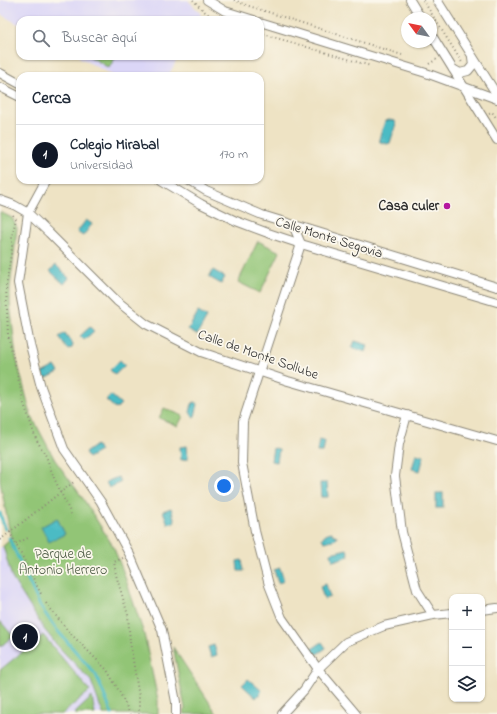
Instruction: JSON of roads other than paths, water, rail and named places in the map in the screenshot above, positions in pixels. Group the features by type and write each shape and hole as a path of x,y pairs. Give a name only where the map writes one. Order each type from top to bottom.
{"street":[{"path":"207,0 226,11 242,16"},
{"path":"410,0 417,12"},
{"path":"437,0 497,95"},
{"path":"264,23 463,86 497,99"},
{"path":"437,44 497,140"},
{"path":"453,69 460,73 468,72 473,65 472,57"},
{"path":"0,73 16,82"},
{"path":"0,87 16,95"},
{"path":"44,184 28,213 18,283 30,345 41,387 64,449 101,502 130,555 162,630 176,702 176,714"},
{"name":"Calle Monte Segovia","path":"168,184 201,204 236,221 301,244 497,302"},
{"name":"Calle Monte Segovia","path":"195,184 234,204 293,225 497,287"},
{"name":"Calle de Monte Sollube","path":"0,200 14,205 28,213 117,302 146,324 201,352 288,381 497,441"},
{"path":"293,225 301,244"},
{"path":"320,233 301,244 258,371 243,421 242,463 255,531 269,585 282,618 318,670 356,714"},
{"path":"407,415 399,444 395,476 402,532 417,590 433,615"},
{"path":"485,610 497,608"},
{"path":"282,714 304,690 318,670 346,642 384,626 433,615 449,613"}],"water":[{"path":"385,121 395,121 396,124 390,143 387,144 380,142 379,139"},
{"path":"86,220 92,224 83,236 77,232"},
{"path":"56,265 69,278 64,284 50,271"},
{"path":"213,270 225,277 221,284 209,277"},
{"path":"198,312 207,317 197,335 188,330"},
{"path":"90,327 94,331 84,340 80,336"},
{"path":"65,333 73,345 72,348 67,349 59,337"},
{"path":"355,341 368,345 366,352 352,348"},
{"path":"120,360 125,365 115,375 110,370"},
{"path":"55,366 59,372 45,379 42,373"},
{"path":"111,395 121,404 116,409 106,400"},
{"path":"194,402 198,404 195,416 193,417 190,412"},
{"path":"319,440 325,441 323,452 317,452"},
{"path":"96,445 100,451 88,458 85,453"},
{"path":"187,446 188,459 181,460 180,447"},
{"path":"273,448 279,449 277,462 271,461"},
{"path":"416,454 424,456 420,471 412,469"},
{"path":"118,477 121,482 109,488 106,482"},
{"path":"320,483 327,483 328,497 321,497"},
{"path":"436,493 443,493 443,508 436,508"},
{"path":"171,508 175,522 168,524 163,511"},
{"path":"57,518 65,534 49,542 41,527"},
{"path":"332,532 332,534 337,536 336,539 325,542 322,539 326,534"},
{"path":"347,549 349,556 333,561 331,553"},
{"path":"242,560 244,571 238,571 237,561"},
{"path":"280,568 284,581 278,583 274,570"},
{"path":"326,584 330,597 324,599 320,586"},
{"path":"322,642 326,648 313,657 309,651"},
{"path":"214,645 217,655 211,657 208,647"},
{"path":"248,679 262,691 256,698 242,685"}],"waterway":[{"path":"0,513 5,529"},
{"path":"9,538 40,606 56,629 96,675 112,714"}],"place":[{"name":"Casa culer","path":"447,206"},
{"name":"Colegio Mirabal","path":"25,637"}],"park label":[{"name":"Parque de Antonio Herrero","path":"63,562"}]}
